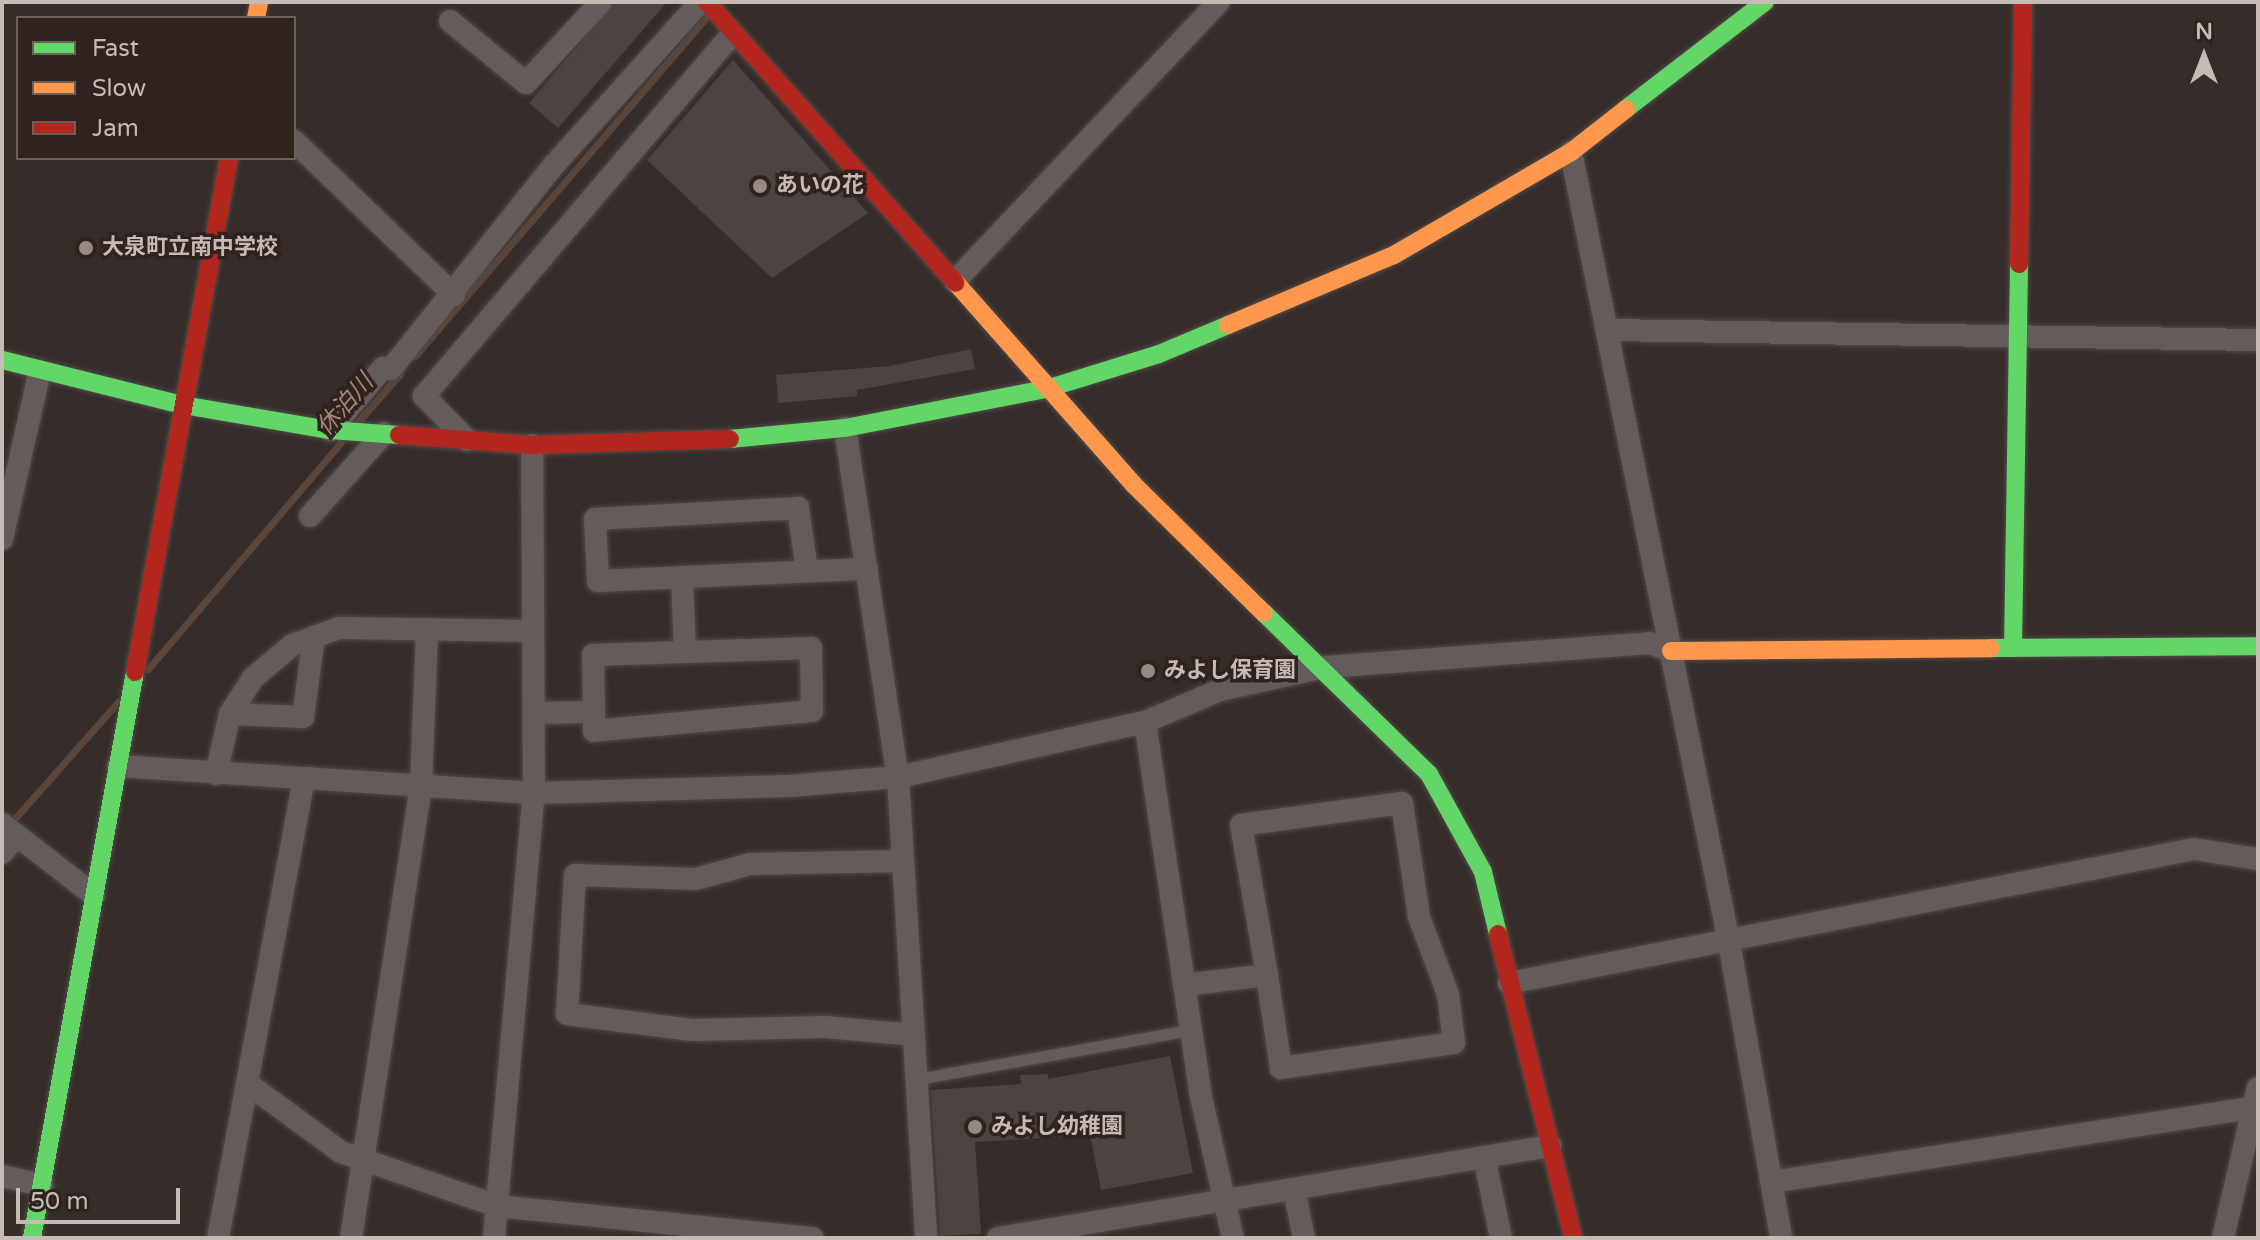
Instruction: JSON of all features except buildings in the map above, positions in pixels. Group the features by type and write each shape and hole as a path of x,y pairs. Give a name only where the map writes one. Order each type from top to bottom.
{"street":[{"path":"450,21 526,83 601,2"},
{"path":"337,429 454,295 554,165 700,2"},
{"path":"707,2 955,281 1046,389 1184,535 1325,667 1429,774 1460,822 1483,872 1573,1238"},
{"path":"955,281 1219,2"},
{"path":"2,360 183,405 337,429 532,445 700,442 845,428 1046,389 1159,354 1291,302 1394,255 1571,152 1765,2"},
{"path":"2013,648 2015,337 2023,2"},
{"path":"467,440 424,396 727,27"},
{"path":"296,143 454,295"},
{"path":"1571,152 1729,942 1781,1238"},
{"path":"32,1238 229,160"},
{"path":"1607,330 2258,340"},
{"path":"2,539 40,371"},
{"path":"845,428 898,777 926,1238"},
{"path":"310,516 379,432"},
{"path":"494,1238 534,793 532,445"},
{"path":"807,571 798,508 595,519 598,581 867,569"},
{"path":"682,577 685,652"},
{"path":"216,774 230,714 253,678 292,645 339,628 533,631"},
{"path":"351,1238 421,787 427,629"},
{"path":"230,714 303,717 314,637"},
{"path":"118,766 303,782 534,793 789,786 898,777 1145,722 1220,690 1325,667 1650,643 1671,651 2258,646"},
{"path":"811,648 812,711 594,731 594,712 593,655 811,648"},
{"path":"534,713 594,712"},
{"path":"1145,722 1200,1092 1228,1200 1233,1238"},
{"path":"218,1238 303,782"},
{"path":"1402,803 1419,917 1448,994 1454,1043 1281,1068 1267,975 1241,825 1402,803"},
{"path":"7,838 94,895"},
{"path":"1509,983 2194,849 2258,859"},
{"path":"903,861 750,864 696,879 575,875 567,1014 692,1030 825,1027 914,1035"},
{"path":"1184,985 1267,975"},
{"path":"248,1084 341,1152 497,1206 812,1238"},
{"path":"1772,1182 2257,1098 2223,1238"},
{"path":"998,1238 1044,1234 1550,1146"},
{"path":"1484,1157 1501,1238"},
{"path":"2,1176 42,1185"},
{"path":"1294,1189 1304,1238"}],"lane":[{"path":"917,1079 1190,1030"}],"waterway":[{"name":"休泊川","path":"415,356 707,16"},
{"name":"休泊川","path":"358,422 400,374"},
{"name":"休泊川","path":"148,669 342,441"},
{"name":"休泊川","path":"10,824 118,702"}],"traffic: fast":[{"path":"1626,109 1765,2"},
{"path":"2013,648 2019,264"},
{"path":"730,439 845,428 1046,389 1159,354 1228,325"},
{"path":"2,360 183,405 330,430 399,435"},
{"path":"1264,613 1429,774 1483,872 1498,934"},
{"path":"1991,648 2258,646"},
{"path":"32,1238 135,672"}],"traffic: slow":[{"path":"256,16 259,2"},
{"path":"1228,325 1394,255 1571,152 1626,109"},
{"path":"956,283 1134,485 1264,613"},
{"path":"1671,651 1991,648"}],"traffic: jam":[{"path":"707,2 956,283"},
{"path":"2019,264 2023,2"},
{"path":"135,672 229,160"},
{"path":"399,435 532,445 730,439"},
{"path":"1498,934 1573,1238"}],"place":[{"name":"あいの花","path":"760,186"},
{"name":"大泉町立南中学校","path":"86,248"},
{"name":"みよし保育園","path":"1148,671"},
{"name":"みよし幼稚園","path":"975,1127"}]}
